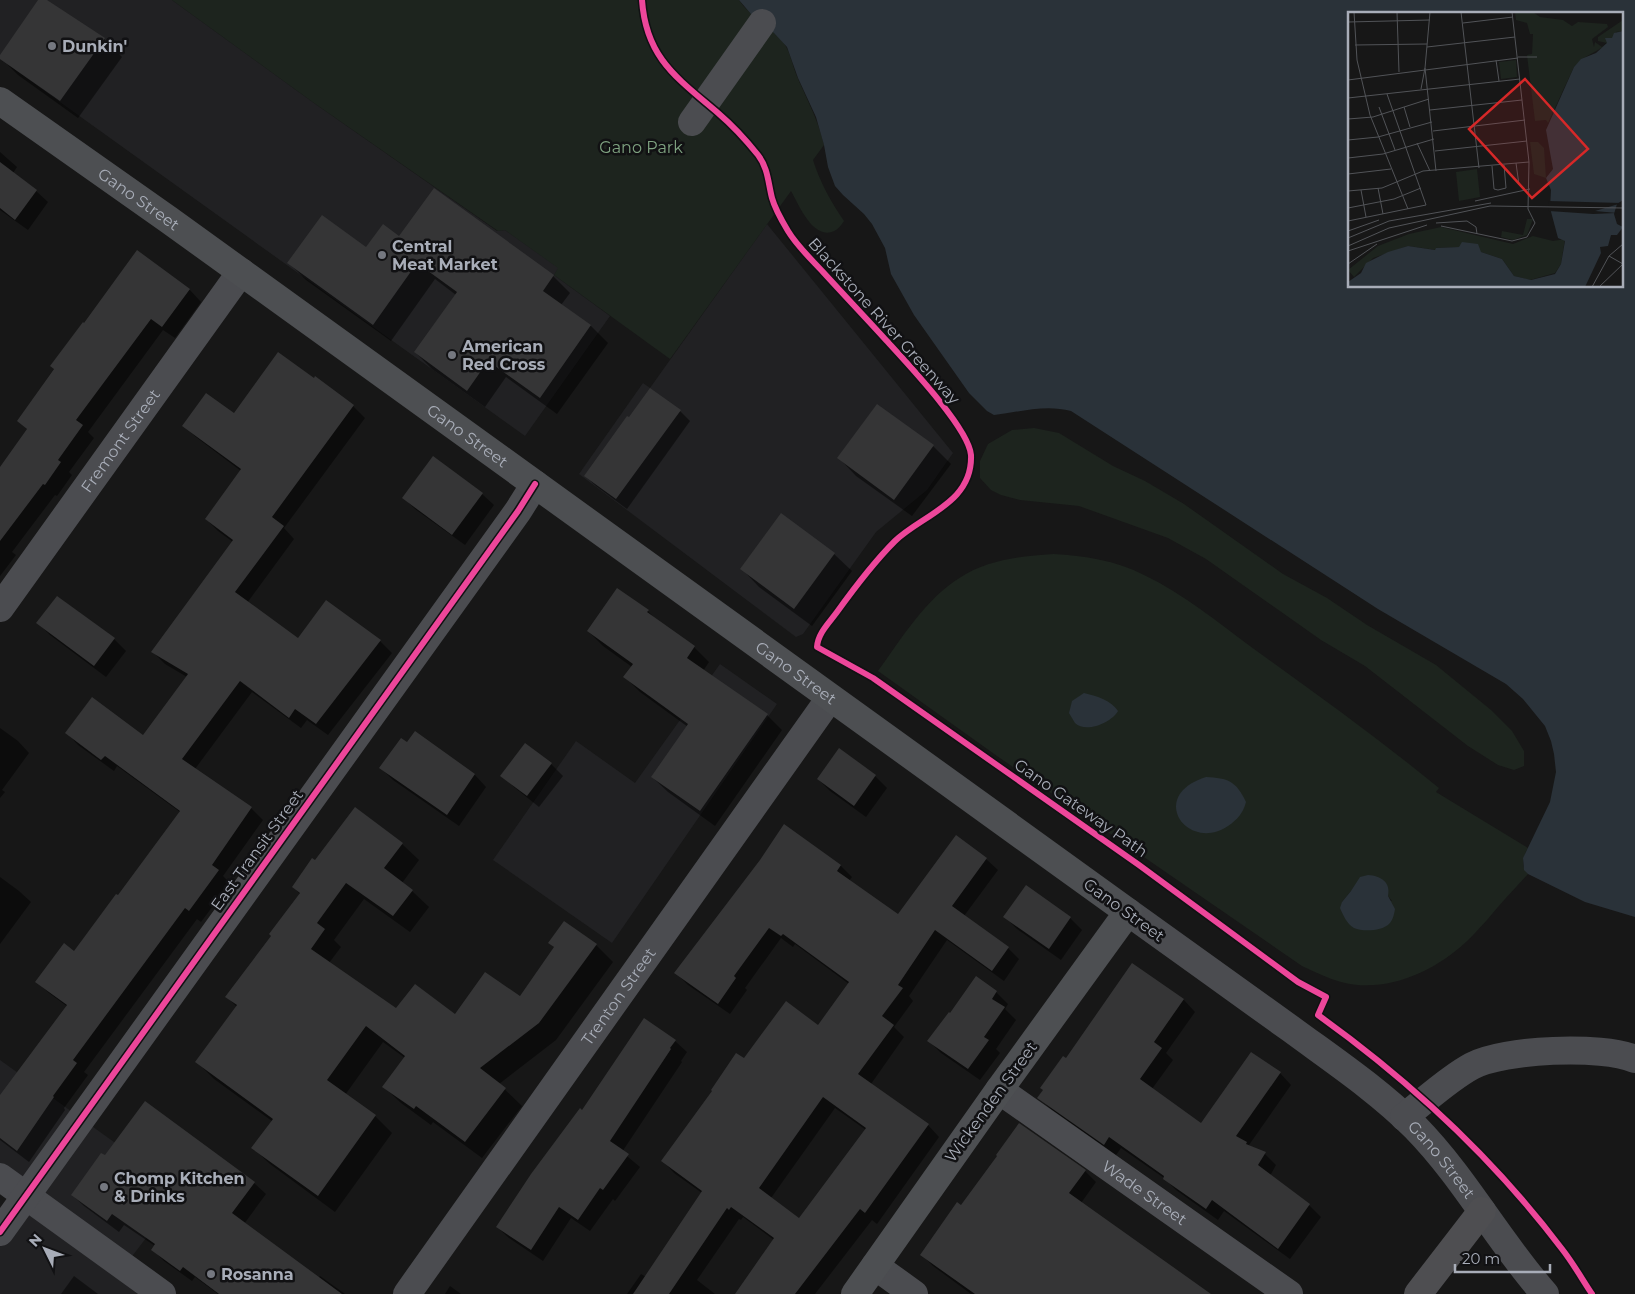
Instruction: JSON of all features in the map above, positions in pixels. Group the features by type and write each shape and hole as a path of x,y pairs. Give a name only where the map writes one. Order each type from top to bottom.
{"highway":[{"path":"1418,1294 1482,1211"}],"main road":[{"name":"Gano Street","path":"0,101 241,272 1128,912"},
{"name":"Wickenden Street","path":"855,1294 1128,912"}],"street":[{"path":"692,122 762,23"},
{"name":"Fremont Street","path":"0,608 241,272"},
{"name":"East Transit Street","path":"0,1232 535,484"},
{"name":"Trenton Street","path":"407,1294 830,698"},
{"name":"Gano Street","path":"1128,912 1342,1066 1404,1117 1434,1147 1527,1274 1545,1294"},
{"path":"1404,1117 1454,1078 1472,1066 1488,1059 1508,1055 1575,1050 1627,1055 1635,1059"},
{"name":"Wade Street","path":"999,1090 1289,1294"},
{"path":"0,1177 162,1294"},
{"path":"875,1266 914,1294"}],"shaded area":[{"path":"0,0 172,0 314,103 497,231 505,230 559,268 554,275 610,316 525,436 0,59"},
{"path":"739,0 1635,0 1635,917 1585,902 1528,874 1524,870 1523,858 1550,802 1556,772 1551,741 1545,726 1523,699 1506,684 1378,609 1071,411 1042,408 994,415 987,411 969,393 914,315 891,274 885,248 872,224 835,186 828,167 816,117 798,78 787,47 774,33 751,14"},
{"path":"767,224 953,453 927,490 876,532 803,634 796,637 579,474 643,383 650,388"},
{"path":"720,664 777,704 612,943 493,860 576,741 635,783"},
{"path":"1084,693 1107,701 1118,711 1105,723 1092,727 1080,726 1075,723 1069,713 1072,701"},
{"path":"1206,777 1220,778 1235,785 1246,802 1242,813 1228,826 1213,832 1199,832 1188,827 1180,819 1176,808 1178,796 1188,786"},
{"path":"1368,875 1381,878 1386,883 1389,891 1388,896 1395,909 1389,924 1382,928 1367,930 1354,928 1340,908 1342,902 1360,877"},
{"path":"0,1060 182,1191 120,1272 151,1294 0,1294 0,1225 18,1200 0,1187"}],"green space":[{"name":"Gano Park","path":"172,0 739,0 778,36 791,57 824,145 813,160 826,192 844,221 836,230 828,233 821,231 808,221 791,191 670,359 554,275 558,268 505,230 498,231 314,103"},
{"path":"1034,428 1059,433 1113,466 1145,481 1184,504 1283,574 1327,598 1367,625 1436,665 1491,710 1512,731 1524,751 1524,766 1514,770 1498,765 1468,746 1365,666 1321,640 1206,559 1168,538 1079,506 1020,500 991,490 980,478 980,461 988,444 1012,430"},
{"path":"1053,554 1100,560 1122,566 1159,583 1187,600 1394,752 1439,788 1436,792 1528,848 1523,861 1525,871 1528,874 1466,942 1439,963 1408,978 1391,983 1358,985 1341,982 1302,966 997,756 878,671 925,608 936,596 961,577 971,571 1005,560","holes":["1351,891 1388,896 1392,901 1342,902"]}],"building":[{"name":"Dunkin'","path":"38,0 47,0 105,38 60,101 0,59 0,55"},
{"path":"0,162 37,190 15,220 0,208"},
{"path":"434,188 554,275 543,291 591,325 540,398 488,361 467,391 414,352 457,292 417,263 373,325 287,263 322,215 366,247 383,224 399,236"},
{"path":"137,250 190,289 162,327 151,319 76,420 83,425 58,460 61,462 0,541 0,467 27,429 17,421 54,369 50,366"},
{"path":"278,352 354,405 272,517 284,526 235,592 298,638 326,600 381,640 316,724 295,709 289,718 240,681 182,759 252,807 212,865 219,870 189,911 185,908 73,1060 77,1063 17,1151 0,1138 0,1095 67,1005 35,982 64,943 74,951 180,811 105,756 101,760 65,733 92,697 143,735 188,674 151,652 233,540 205,519 241,469 182,426 206,393 234,413"},
{"path":"650,388 681,410 616,499 584,476 627,416 629,417"},
{"path":"877,404 934,445 894,500 837,458"},
{"path":"433,456 483,493 452,535 402,498"},
{"path":"781,513 835,553 794,609 740,569"},
{"path":"617,588 695,646 687,658 768,714 700,811 651,777 688,724 623,677 633,664 587,631"},
{"path":"57,596 115,638 94,666 36,623"},
{"path":"415,731 475,774 447,815 379,768 401,738 407,742"},
{"path":"525,743 552,763 527,796 500,776"},
{"path":"839,748 876,775 854,806 817,779"},
{"path":"355,807 403,843 384,868 413,890 393,916 346,883 317,923 325,929 311,949 396,1008 415,984 455,1014 485,972 520,996 554,947 548,943 564,921 597,944 539,1023 480,1068 506,1088 465,1142 416,1106 414,1109 382,1087 405,1056 366,1026 327,1080 376,1115 318,1196 251,1148 273,1119 195,1062 237,1005 225,997 271,936 269,934 300,893 292,887 312,858 315,860"},
{"path":"784,824 841,865 837,871 898,914 956,835 987,858 952,906 1009,947 992,971 935,930 898,985 903,988 882,1016 894,1025 858,1074 929,1124 865,1213 860,1209 795,1294 735,1294 774,1238 731,1207 729,1210 727,1208 669,1294 633,1294 702,1191 661,1161 712,1091 736,1053 744,1058 786,1001 818,1025 849,982 783,934 781,936 769,928 734,976 736,978 718,1004 674,973 760,860","holes":["823,1097 866,1128 799,1218 759,1188"]},
{"path":"1026,885 1071,917 1049,949 1003,917"},
{"path":"1132,963 1184,999 1154,1042 1162,1048 1140,1079 1201,1123 1251,1052 1281,1072 1236,1136 1247,1142 1246,1144 1266,1152 1258,1165 1310,1204 1278,1249 1212,1200 1206,1209 1163,1179 1164,1176 1109,1137 1104,1145 1037,1098 1043,1090 1040,1088 1063,1056 1066,1058"},
{"path":"976,976 997,991 992,999 1005,1007 984,1037 989,1040 968,1069 927,1041 950,1013"},
{"path":"644,1018 676,1040 610,1141 629,1154 603,1190 600,1188 578,1220 559,1207 531,1250 496,1227 531,1174 580,1108 582,1110"},
{"path":"145,1101 255,1182 232,1213 342,1294 219,1294 183,1267 180,1271 151,1250 155,1244 112,1214 107,1221 71,1195 101,1153 105,1155"},
{"path":"1019,1123 1086,1170 1069,1193 1211,1294 975,1294 920,1255 957,1202 961,1205"}],"cycle path":[{"name":"Blackstone River Greenway","path":"642,0 645,20 657,52 677,77 744,138 758,155 766,170 775,206 792,237 935,395 968,443 971,455 969,471 964,485 944,506 906,532 887,549 864,575 824,628 819,637 817,647 873,678 1139,865 1298,982 1326,997 1318,1015 1418,1094 1479,1153 1536,1216 1566,1254 1592,1294"},
{"path":"0,1232 518,511 535,484"}],"place":[{"name":"Dunkin'","path":"52,46"},
{"name":"Central Meat Market","path":"382,255"},
{"name":"American Red Cross","path":"452,355"},
{"name":"Chomp Kitchen & Drinks","path":"104,1187"},
{"name":"Rosanna","path":"211,1274"}]}
